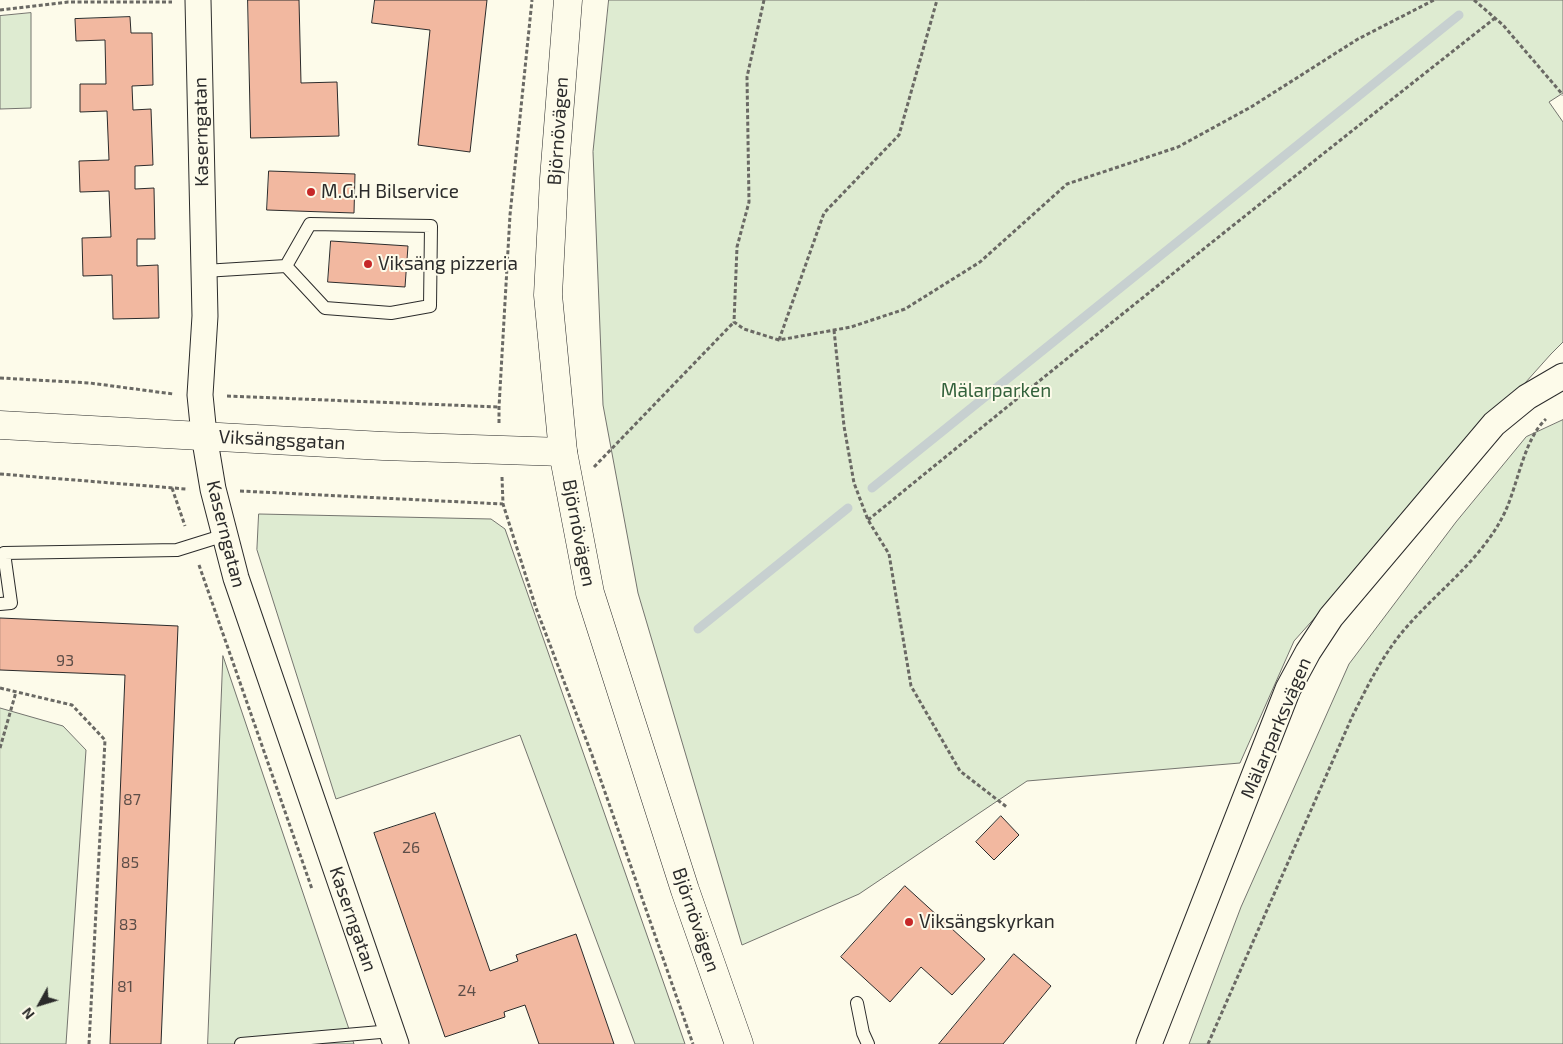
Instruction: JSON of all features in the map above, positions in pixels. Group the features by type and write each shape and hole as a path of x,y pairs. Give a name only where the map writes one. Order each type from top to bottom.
{"main road":[{"name":"Björnövägen","path":"568,0 554,179 548,294 563,452 590,593 685,890 739,1044"},
{"name":"Viksängsgatan","path":"0,425 383,446 563,452"}],"street":[{"name":"Kaserngatan","path":"198,1 205,316 200,395 213,490 236,578 394,1038"},
{"name":"Mälarparksvägen","path":"1149,1044 1288,689 1308,652 1331,617 1357,584 1494,424 1527,397 1563,376"}],"lane":[{"path":"310,224 431,226 430,306 391,313 325,308 286,266 310,224"},
{"path":"204,271 286,266"},
{"path":"0,604 11,603 4,552 177,550 225,535"},
{"path":"857,1003 862,1033 868,1044"},
{"path":"241,1044 394,1038"}],"path":[{"path":"592,469 734,322 737,247 749,202 747,77 764,0"},
{"path":"779,340 824,213 899,135 937,0"},
{"path":"734,322 744,329 779,340 851,327 905,309 980,262 1066,184 1178,147 1251,107 1358,39 1434,0"},
{"path":"1474,0 1503,25 1563,95"},
{"path":"0,10 68,2 198,1"},
{"path":"868,520 1080,347 1495,18"},
{"path":"834,330 844,426 854,483 868,520 889,554 911,686 960,771 1008,808"},
{"path":"0,378 90,383 159,393 499,407"},
{"path":"1208,1044 1352,717 1372,678 1387,652 1405,629 1473,560 1490,537 1505,511 1532,438 1548,417"},
{"path":"0,474 172,488 503,504"},
{"path":"172,488 313,893"},
{"path":"0,688 72,705 105,740 88,1044"},
{"path":"0,748 16,692"}],"green space":[{"name":"Mälarparken","path":"609,0 1563,0 1563,93 1549,102 1563,122 1563,342 1294,641 1240,763 1027,781 859,894 742,945 638,593 603,405 593,152"},
{"path":"31,13 31,108 0,109 0,16"},
{"path":"1563,420 1563,1044 1189,1044 1241,907 1349,664 1456,522 1526,437"},
{"path":"259,514 491,519 505,529 685,1044 635,1044 520,735 336,799 257,550"},
{"path":"223,656 354,1044 208,1044"},
{"path":"0,708 63,726 86,750 66,1044 0,1044"}],"building":[{"path":"248,0 299,0 301,83 337,82 339,136 251,138"},
{"path":"375,0 487,0 470,152 418,145 430,30 372,23"},
{"path":"130,17 131,33 152,33 153,85 132,86 133,110 151,109 153,165 135,166 135,189 154,188 155,239 137,239 137,266 158,265 159,318 113,319 112,275 83,276 82,238 111,237 109,191 80,192 79,161 109,160 107,111 80,112 80,84 106,84 105,40 76,41 75,19"},
{"name":"M.G.H Bilservice","path":"269,171 355,174 354,213 267,210"},
{"name":"Viksäng pizzeria","path":"331,241 408,246 405,287 328,282"},
{"path":"0,618 178,626 161,1044 110,1044 125,675 0,670"},
{"path":"435,813 490,971 518,961 516,955 576,934 614,1044 539,1044 525,1005 504,1012 505,1017 445,1037 374,833"},
{"path":"1001,816 1019,835 994,860 976,842"},
{"name":"Viksängskyrkan","path":"905,886 985,959 952,995 921,967 890,1002 841,957"},
{"path":"1014,954 1051,986 1003,1044 939,1044"}],"waterway":[{"path":"872,488 1459,15"},
{"path":"698,629 848,508"}],"place":[{"name":"M.G.H Bilservice","path":"311,192"},
{"name":"Viksäng pizzeria","path":"368,264"},
{"name":"Viksängskyrkan","path":"909,922"}]}
